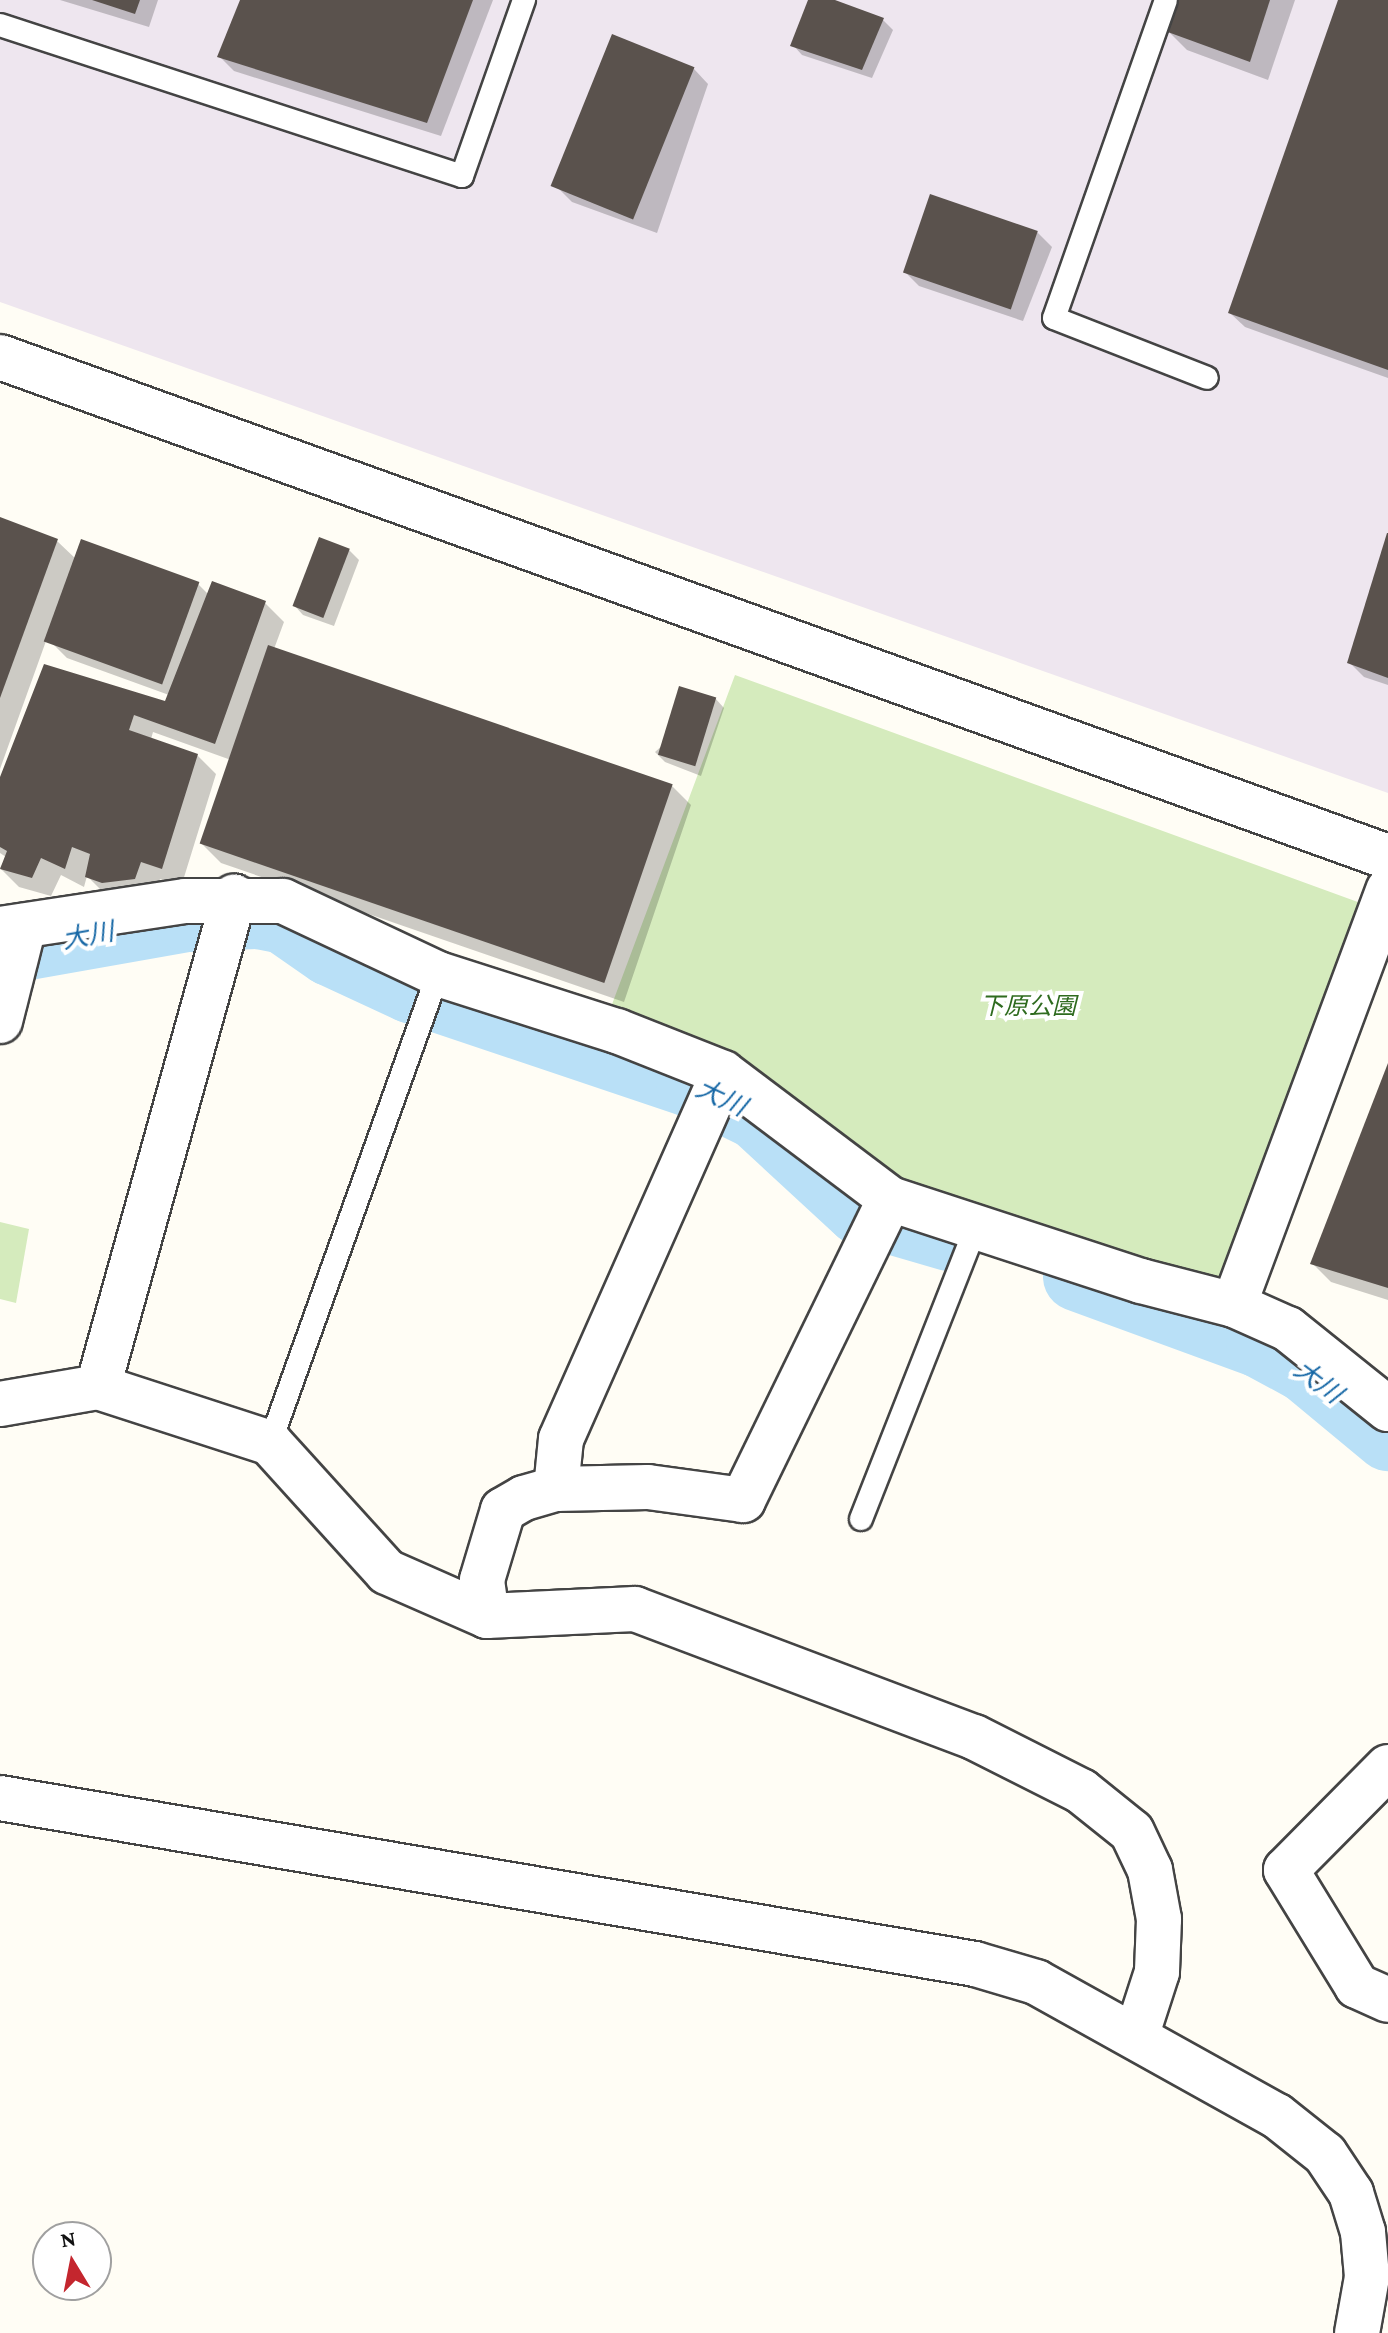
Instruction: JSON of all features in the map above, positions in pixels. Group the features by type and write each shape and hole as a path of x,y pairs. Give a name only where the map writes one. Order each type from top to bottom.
{"street":[{"path":"0,357 1388,857"},
{"path":"1234,1305 1388,890"},
{"path":"0,1021 12,973 12,927 234,898 283,901 438,976 617,1031 723,1074 883,1214 977,1225 1141,1281 1234,1305 1288,1329 1388,1409"},
{"path":"98,1387 234,898"},
{"path":"556,1489 561,1439 723,1074"},
{"path":"487,1616 482,1580 503,1510 556,1489 648,1487 743,1500 883,1214"},
{"path":"0,1404 98,1387 270,1443 387,1572 487,1616 635,1609 974,1737 1081,1791 1132,1832 1150,1870 1159,1919 1157,1972 1137,2034"},
{"path":"1388,1767 1286,1870 1357,1986 1388,2000"},
{"path":"0,1798 975,1964 1036,1982 1137,2034 1277,2116 1325,2154 1351,2193 1363,2232 1367,2277 1357,2333"}],"lane":[{"path":"0,25 462,176 524,0"},
{"path":"1166,0 1054,318 1207,378"},
{"path":"270,1443 438,976"},
{"path":"861,1519 977,1225"}],"shaded area":[{"path":"0,0 1388,0 1388,793 0,302"}],"green space":[{"name":"下原公園","path":"735,675 1366,905 1222,1285 953,1203 859,1159 823,1120 752,1070 608,1015"},
{"path":"0,1222 29,1229 16,1303 0,1299"}],"building":[{"path":"92,0 140,0 135,14"},
{"path":"240,0 473,0 427,123 217,57"},
{"path":"808,0 835,0 884,18 862,70 790,46"},
{"path":"1177,0 1270,0 1250,62 1165,31"},
{"path":"1338,0 1388,0 1388,370 1228,313"},
{"path":"612,34 695,67 633,219 551,186"},
{"path":"930,194 1038,231 1011,310 903,272"},
{"path":"0,517 58,539 0,698"},
{"path":"1388,533 1388,678 1347,663"},
{"path":"319,537 350,549 323,618 292,606"},
{"path":"81,539 199,582 162,685 44,641"},
{"path":"212,581 266,601 215,744 134,715 129,730 198,754 162,869 141,862 135,879 102,883 85,877 90,854 72,847 65,869 41,858 32,878 0,869 7,851 0,847 0,777 44,664 165,701"},
{"path":"268,645 673,784 604,983 200,844"},
{"path":"679,686 716,697 695,766 658,755"},
{"path":"1388,1063 1388,1288 1310,1264"}],"waterway":[{"name":"大川","path":"0,951 188,918 258,915 284,920 330,952 410,989 690,1083 757,1116 860,1211 949,1237"},
{"name":"大川","path":"1077,1277 1260,1344 1306,1369 1388,1437"}]}
